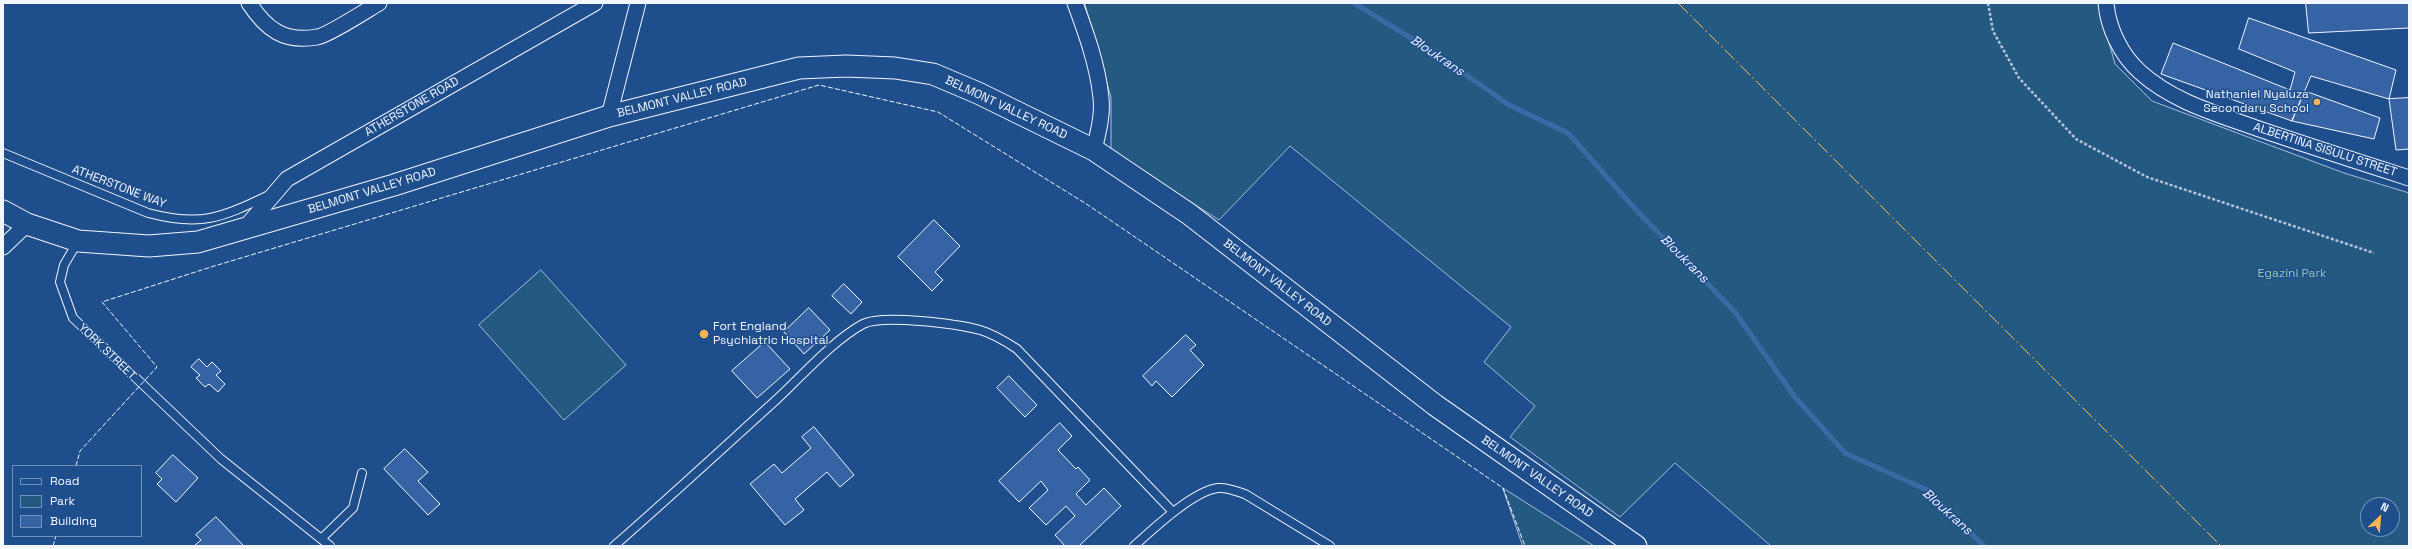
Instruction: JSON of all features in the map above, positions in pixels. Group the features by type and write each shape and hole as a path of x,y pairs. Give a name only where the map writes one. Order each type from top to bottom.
{"street":[{"path":"249,3 260,21 275,33 295,38 318,38 379,3"},
{"name":"ATHERSTONE ROAD","path":"244,229 287,179 594,3"},
{"path":"609,116 638,3"},
{"path":"1074,3 1094,62 1101,98 1100,125 1094,150"},
{"name":"ALBERTINA SISULU STREET","path":"2106,3 2107,16 2122,52 2140,72 2175,97 2214,113 2336,156 2409,178"},
{"name":"BELMONT VALLEY ROAD","path":"78,241 149,246 198,242 394,185 609,116 799,68 846,66 895,68 932,74 978,93 1094,150 1189,214 1435,405 1636,546"},
{"path":"3,211 27,224 78,241"},
{"path":"3,247 27,224"}],"lane":[{"name":"ATHERSTONE WAY","path":"3,153 148,213 184,221 199,221 217,217 274,193"},
{"name":"YORK STREET","path":"78,241 64,265 60,282 66,304 73,318 84,331 140,385 221,459 330,546"},
{"path":"614,546 685,484 829,350 864,324 884,320 904,320 979,330 1001,338 1017,349 1173,512"},
{"path":"321,540 354,508 362,473"},
{"path":"1134,546 1173,512 1204,492 1217,488 1230,489 1251,498 1330,546"}],"path":[{"path":"1988,3 1993,31 2019,78 2076,139 2147,177 2374,253"}],"green space":[{"name":"Egazini Park","path":"1085,3 2098,3 2115,64 2152,101 2344,173 2409,193 2409,546 1771,546 1675,463 1620,517 1510,437 1535,406 1484,362 1511,327 1290,146 1219,220 1111,151 1111,98"},
{"path":"541,270 626,365 564,420 479,325"},
{"path":"1503,488 1594,546 1523,546"}],"building":[{"path":"2306,3 2409,3 2409,28 2309,33"},
{"path":"2249,18 2396,70 2389,99 2311,76 2292,121 2161,74 2173,43 2290,90 2295,72 2239,49"},
{"path":"2305,91 2380,118 2374,139 2292,121"},
{"path":"2409,98 2409,149 2396,150 2389,99"},
{"path":"934,220 960,246 935,272 943,280 932,291 898,257"},
{"path":"844,284 862,302 851,314 832,296"},
{"path":"809,308 830,330 804,354 784,332"},
{"path":"1186,335 1196,345 1190,350 1204,365 1172,397 1156,381 1152,386 1143,376"},
{"path":"765,342 790,369 757,398 732,371"},
{"path":"199,359 207,367 212,362 221,371 216,375 225,384 218,392 209,384 205,387 196,378 200,375 191,367"},
{"path":"1009,376 1037,405 1025,417 997,388"},
{"path":"1060,423 1072,436 1058,450 1076,469 1078,467 1090,480 1076,494 1086,505 1104,488 1121,506 1079,546 1065,546 1055,535 1075,516 1066,506 1046,525 1029,508 1048,490 1041,481 1019,502 999,481"},
{"path":"814,427 854,475 840,487 827,472 795,499 804,510 785,525 750,484 774,464 782,473 811,448 802,437"},
{"path":"405,449 428,472 418,481 440,504 428,515 384,469"},
{"path":"173,455 198,478 176,502 157,484 162,479 156,473"},
{"path":"216,517 244,546 194,546 201,540 196,535"}],"waterway":[{"name":"Bloukrans","path":"1354,3 1432,51 1509,105 1568,133 1638,212 1735,312 1794,396 1845,453 1927,490 1984,546"}],"fence":[{"path":"76,465 80,451 157,367 102,302 211,267 819,85 938,112 1088,205 1503,488 1525,546"},
{"path":"53,546 56,537"}],"power":[{"path":"1678,3 2221,546"}],"place":[{"name":"Nathaniel Nyaluza Secondary School","path":"2317,102"},
{"name":"Fort England Psychiatric Hospital","path":"704,334"}]}
